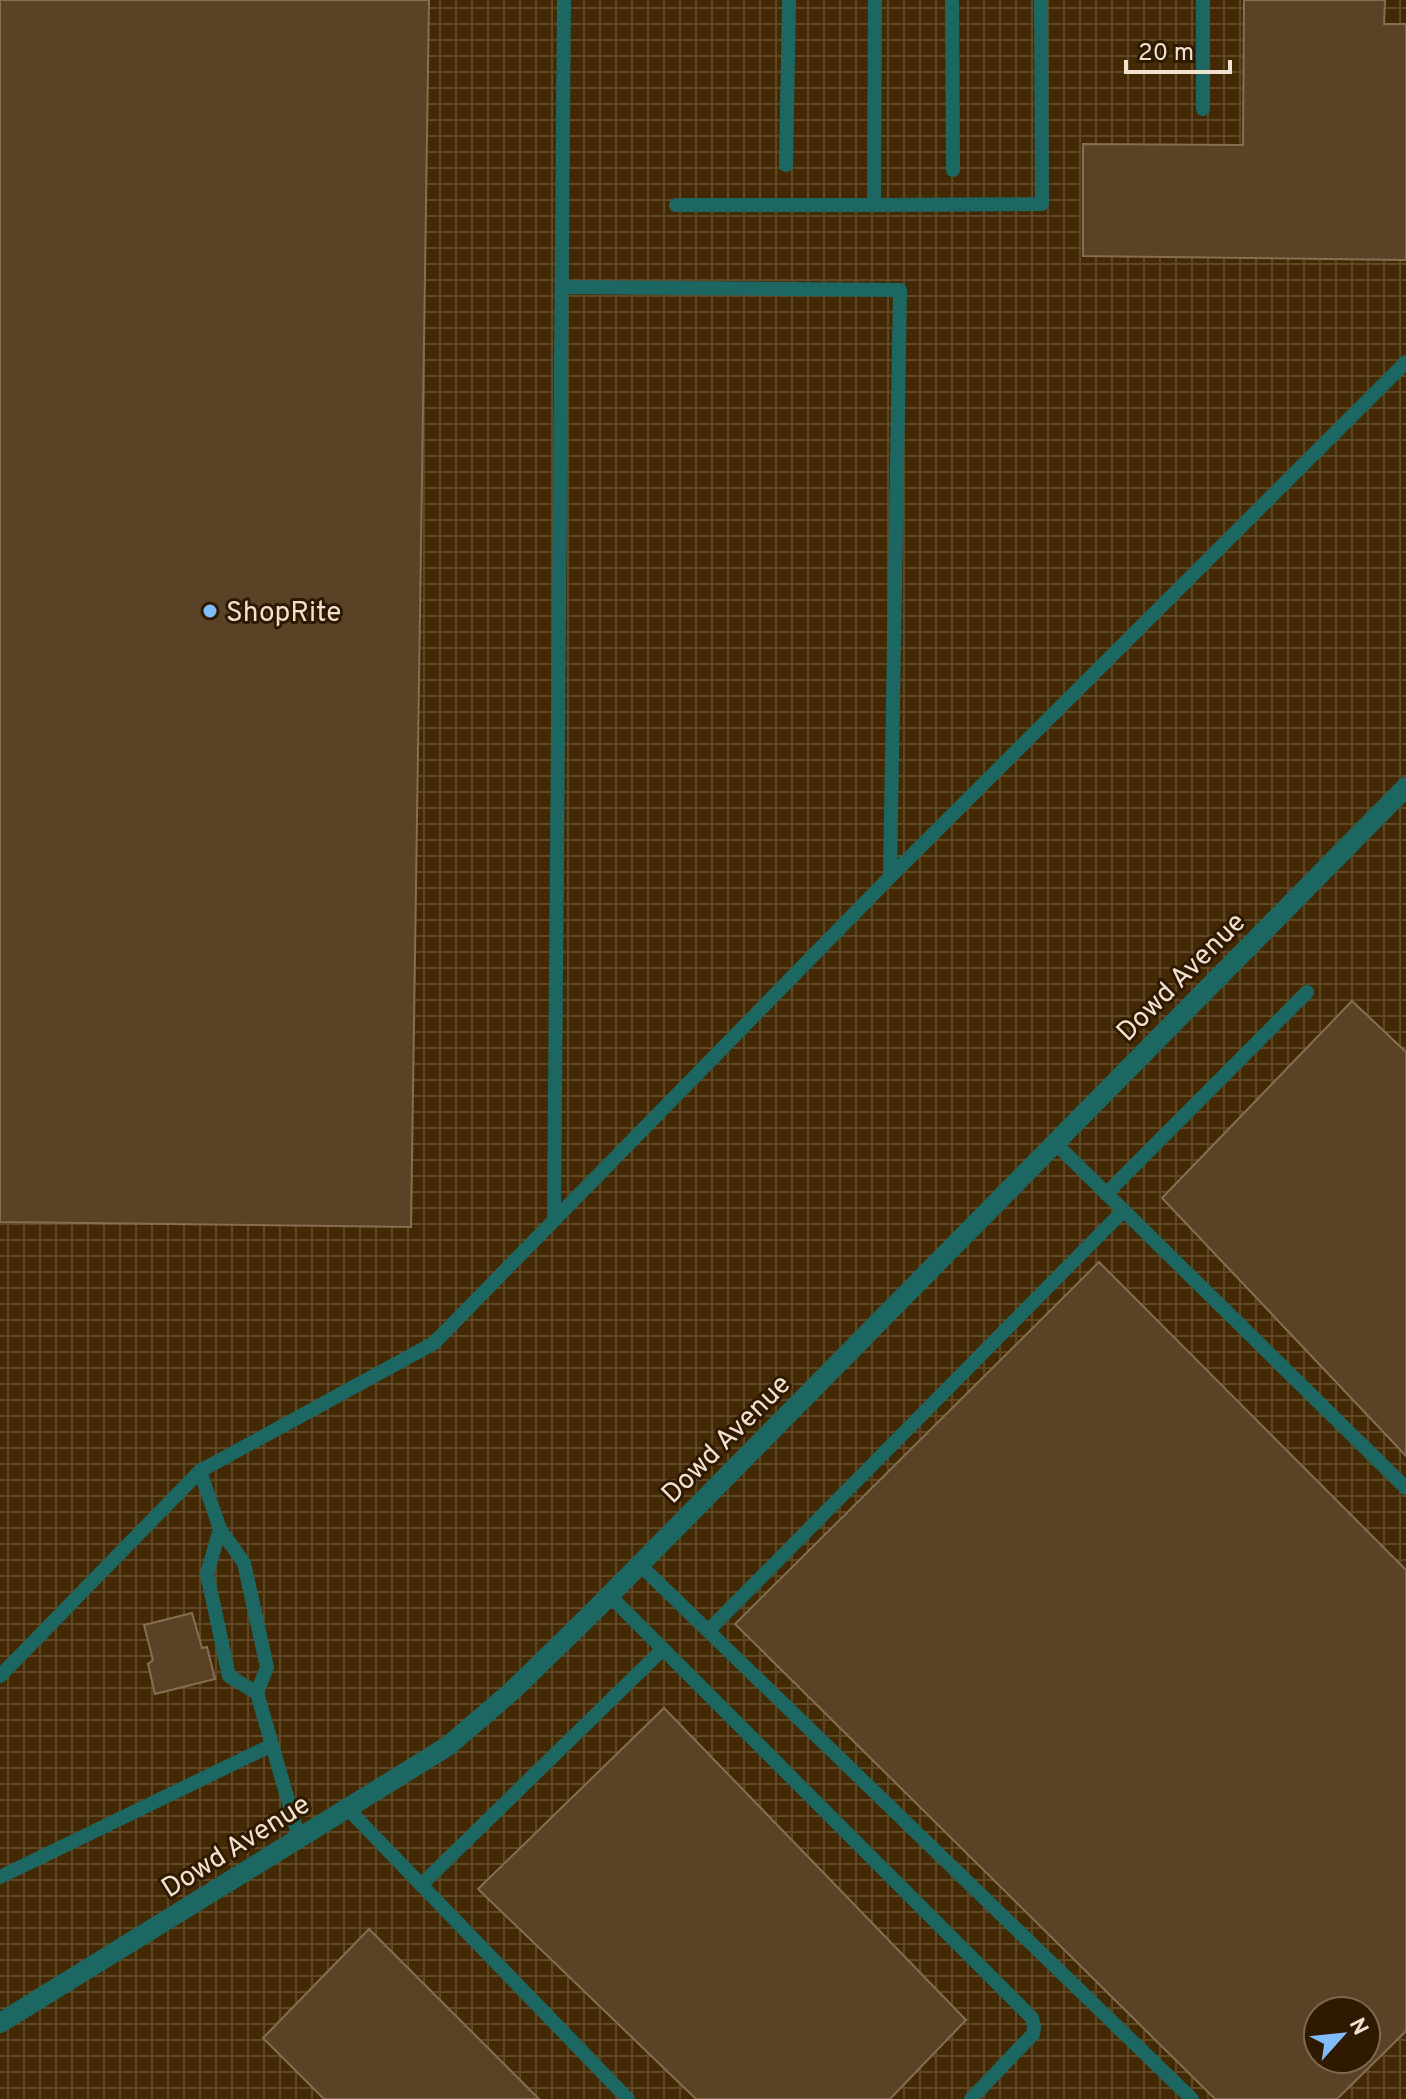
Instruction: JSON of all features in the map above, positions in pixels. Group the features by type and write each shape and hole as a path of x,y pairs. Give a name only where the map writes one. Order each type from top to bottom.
{"street":[{"name":"Dowd Avenue","path":"0,2023 448,1746 512,1691 610,1596 1406,787"}],"lane":[{"path":"554,1220 564,0"},
{"path":"786,165 789,0"},
{"path":"874,205 875,0"},
{"path":"952,0 953,170"},
{"path":"676,205 1042,204 1041,0"},
{"path":"1203,0 1203,109"},
{"path":"562,287 900,290 890,877"},
{"path":"0,1676 200,1471 434,1343 890,877 1406,362"},
{"path":"1106,1194 1307,992"},
{"path":"1055,1143 1406,1488"},
{"path":"708,1631 1123,1211"},
{"path":"200,1471 220,1529 244,1563 267,1667 257,1693 299,1838"},
{"path":"220,1529 207,1574 229,1676 257,1693"},
{"path":"640,1565 1192,2099"},
{"path":"610,1596 1032,2018 1033,2034 971,2099"},
{"path":"421,1885 663,1649"},
{"path":"0,1877 272,1745"},
{"path":"347,1808 628,2099"}],"shaded area":[{"path":"0,0 1406,0 1406,2099 0,2099"}],"building":[{"name":"ShopRite","path":"0,0 429,0 411,1227 0,1222"},
{"path":"1244,0 1385,0 1384,24 1406,24 1406,260 1083,256 1083,144 1243,145"},
{"path":"1352,1001 1406,1052 1406,1456 1162,1198"},
{"path":"1099,1262 1406,1570 1406,2031 1382,2055 1382,1995 1302,1995 1302,2075 1361,2075 1337,2099 1215,2099 735,1624"},
{"path":"192,1613 202,1648 207,1647 215,1679 155,1694 148,1664 153,1660 144,1625"},
{"path":"664,1708 966,2020 890,2099 696,2099 478,1889"},
{"path":"369,1929 539,2099 324,2099 263,2038"}],"place":[{"name":"ShopRite","path":"210,611"}]}
